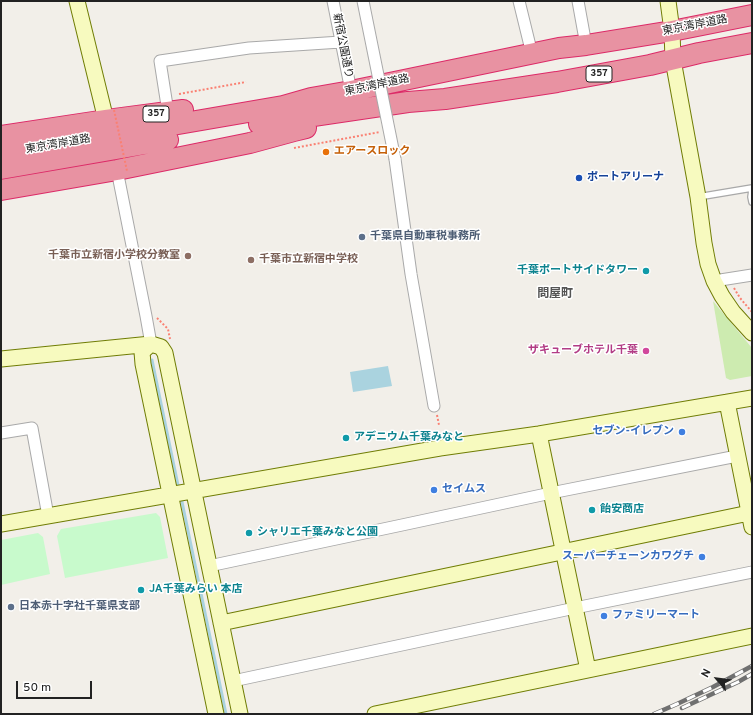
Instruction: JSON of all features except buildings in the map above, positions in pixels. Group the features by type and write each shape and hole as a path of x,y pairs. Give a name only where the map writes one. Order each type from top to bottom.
{"highway":[{"name":"東京湾岸道路","path":"1,155 283,106 312,98 559,48 672,31 752,15"},
{"name":"東京湾岸道路","path":"1,170 264,123 408,102 445,99 557,82 752,43"},
{"name":"357","path":"1,136 110,115 168,112 247,101 283,98 312,98"},
{"name":"357","path":"1,190 122,170 250,143 294,131 409,109 445,99"}],"street":[{"path":"77,1 110,115"},
{"name":"新宿公園通り","path":"333,1 351,91"},
{"path":"362,1 395,159 411,274 434,406"},
{"path":"519,1 532,54"},
{"path":"578,1 586,45"},
{"path":"668,1 672,31 673,60 698,197 708,264 714,281 722,296 733,312 752,333"},
{"path":"168,112 160,61 249,48 341,42"},
{"path":"122,170 151,344"},
{"path":"714,281 752,275"},
{"path":"151,344 142,352 143,364 216,714"},
{"path":"1,360 151,344 161,347 165,353 240,714"},
{"path":"1,524 440,448 539,434 752,398"},
{"path":"221,623 563,552 750,520 726,402"},
{"path":"1,433 32,428 48,516"},
{"path":"539,434 588,670"},
{"path":"209,566 551,493 737,456"},
{"path":"233,681 752,572"},
{"path":"375,714 752,636"}],"lane":[{"path":"698,197 752,189 752,202"}],"path":[{"path":"179,94 246,82"},
{"path":"110,115 122,170"},
{"path":"734,288 752,312"}],"green space":[{"path":"713,301 752,348 752,376 730,380 726,378"},
{"path":"156,513 160,517 168,558 65,578 57,536 61,529"},
{"path":"38,533 43,537 50,574 1,585 1,540"}],"water":[{"path":"388,366 392,386 353,392 350,372"}],"waterway":[{"path":"152,360 179,490"},
{"path":"181,497 226,714"}],"railway":[{"path":"654,714 713,687 752,666"},
{"path":"682,708 752,674"}],"place":[{"name":"エアースロック","path":"326,152"},
{"name":"ポートアリーナ","path":"579,178"},
{"name":"千葉県自動車税事務所","path":"362,237"},
{"name":"千葉市立新宿小学校分教室","path":"188,256"},
{"name":"千葉市立新宿中学校","path":"251,260"},
{"name":"千葉ポートサイドタワー","path":"646,271"},
{"name":"ザキューブホテル千葉","path":"646,351"},
{"name":"セブン-イレブン","path":"682,432"},
{"name":"アデニウム千葉みなと","path":"346,438"},
{"name":"セイムス","path":"434,490"},
{"name":"飴安商店","path":"592,510"},
{"name":"シャリエ千葉みなと公園","path":"249,533"},
{"name":"スーパーチェーンカワグチ","path":"702,557"},
{"name":"JA千葉みらい 本店","path":"141,590"},
{"name":"日本赤十字社千葉県支部","path":"11,607"},
{"name":"ファミリーマート","path":"604,616"}],"district":[{"name":"問屋町","path":"555,295"}]}
